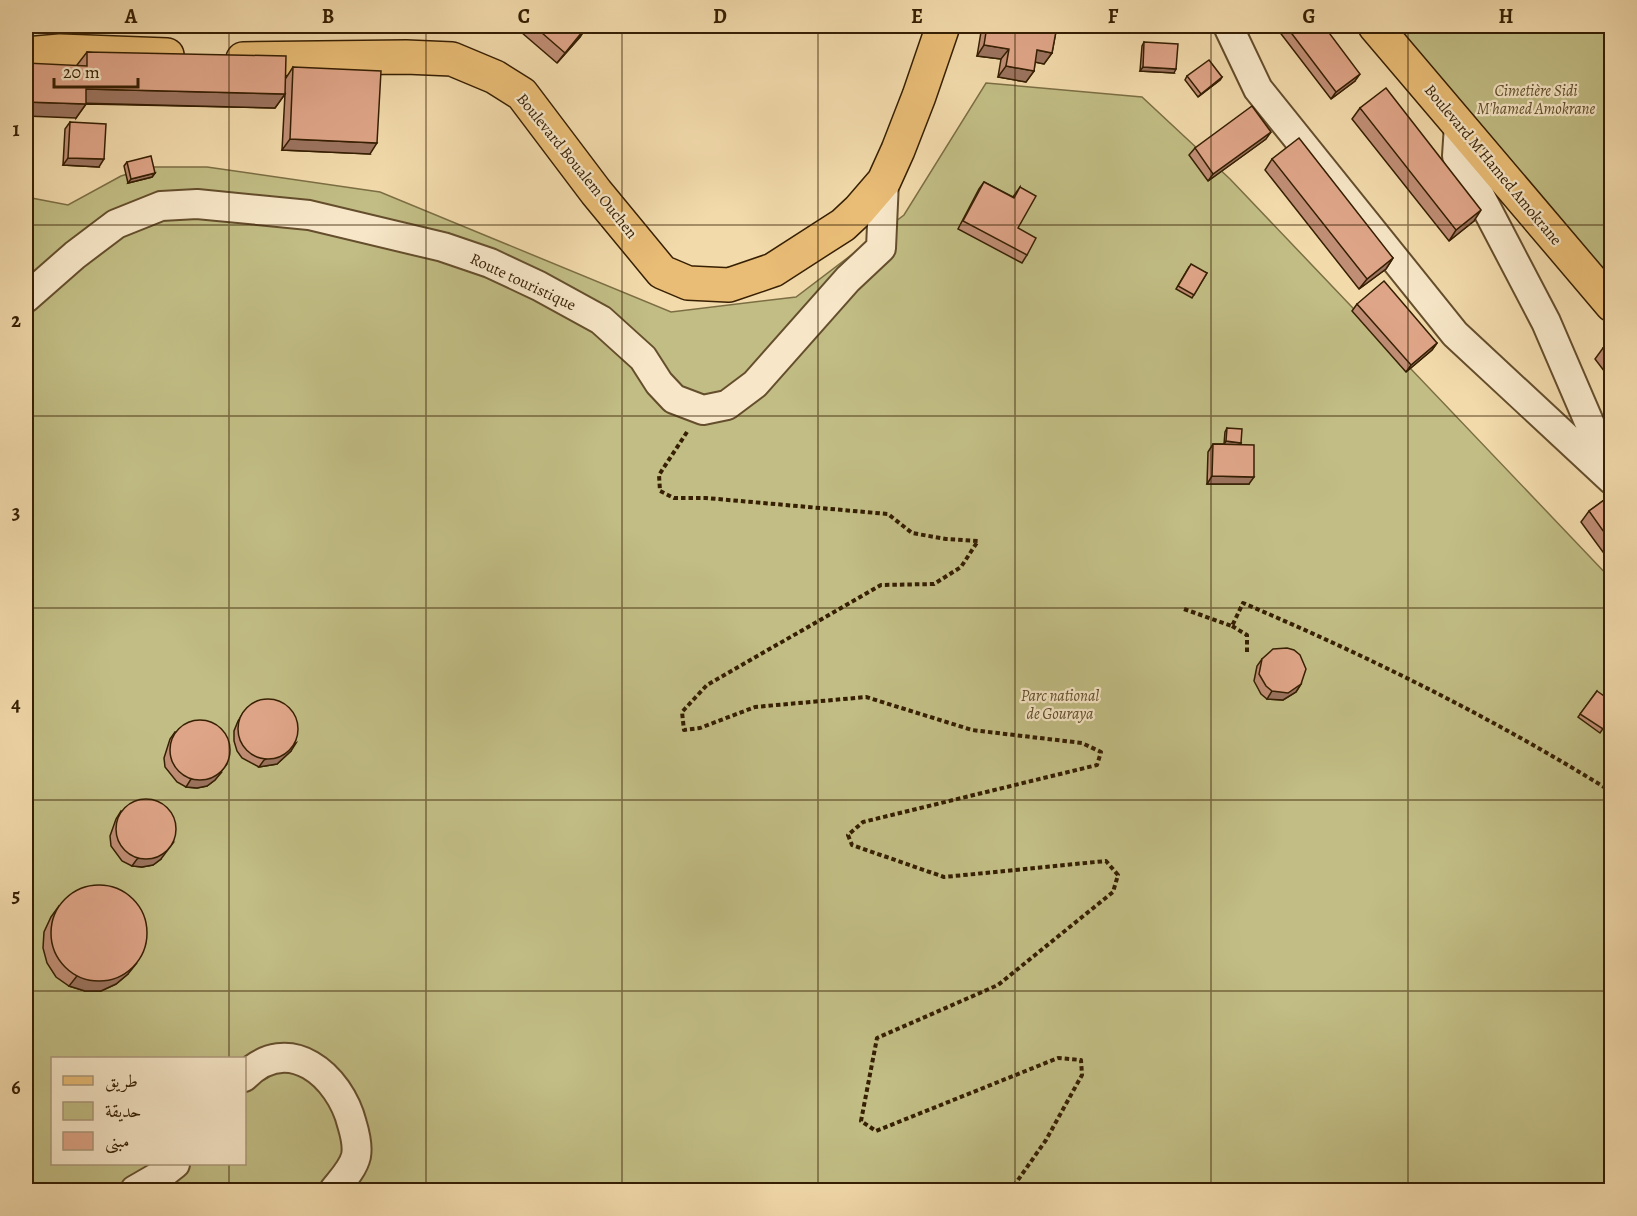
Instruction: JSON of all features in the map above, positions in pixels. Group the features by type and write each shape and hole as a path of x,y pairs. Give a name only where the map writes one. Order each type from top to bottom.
{"main road":[{"name":"Boulevard Boualem Ouchen","path":"26,54 60,51 286,60 406,57 452,59 495,77 522,94 596,192 662,272 688,283 729,285 773,270 843,225 884,181 911,118 943,26"},
{"name":"Boulevard M'Hamed Amokrane","path":"1375,26 1611,305"}],"street":[{"path":"1228,26 1258,89 1455,334 1611,480"},
{"path":"1459,125 1457,156 1546,322 1611,475"},
{"path":"703,410 727,405 755,384 848,279 881,248 884,181"},
{"name":"Route touristique","path":"26,298 75,255 116,224 161,206 197,204 309,215 443,247 490,263 539,286 601,320 643,358 659,383 674,399 703,410"},
{"path":"246,1076 265,1063 279,1059 306,1061 329,1078 349,1112 355,1135 356,1156 334,1191"},
{"path":"135,1191 174,1165"}],"path":[{"path":"703,410 675,448 659,475 660,491 674,498 706,498 888,514 912,532 946,539 978,541 961,567 934,584 881,585 707,685 682,712 684,730 700,728 755,707 866,697 972,730 1082,742 1101,753 1097,765 863,822 848,835 852,845 944,877 1106,861 1118,875 1113,892 998,985 877,1038 861,1121 876,1131 1058,1058 1081,1060 1082,1075 1046,1140 1011,1191"},
{"path":"1232,626 1244,603 1327,639 1545,751 1611,792"},
{"path":"1184,609 1232,626 1247,635 1247,654"}],"green space":[{"name":"Cimetière Sidi M'hamed Amokrane","path":"1375,26 1611,26 1611,305"},
{"name":"Parc national de Gouraya","path":"986,83 1142,97 1230,179 1611,579 1611,1190 26,1190 26,197 68,205 121,176 150,167 207,167 380,192 671,312 796,297 904,215"}],"building":[{"path":"534,26 587,26 565,53"},
{"path":"987,26 1057,26 1052,53 1037,50 1034,71 1006,66 1009,49 984,45"},
{"path":"1286,26 1324,26 1360,74 1336,92"},
{"path":"1144,42 1178,44 1176,69 1143,67"},
{"path":"87,52 286,56 285,94 86,89 86,104 26,102 26,63 87,66"},
{"path":"1209,60 1222,77 1201,94 1187,76"},
{"path":"293,67 381,71 377,143 290,139"},
{"path":"1386,88 1481,210 1456,230 1360,108"},
{"path":"1252,106 1271,132 1213,174 1195,148"},
{"path":"70,122 106,124 104,159 68,158"},
{"path":"1299,138 1393,258 1367,279 1272,159"},
{"path":"151,156 155,173 131,179 127,162"},
{"path":"984,182 1014,198 1020,187 1036,196 1018,228 1036,238 1027,255 963,221"},
{"path":"1191,264 1207,273 1194,295 1178,286"},
{"path":"1384,281 1437,343 1411,365 1357,304"},
{"path":"1611,342 1611,360 1603,348"},
{"path":"1227,428 1242,429 1241,443 1226,441"},
{"path":"1213,444 1254,445 1254,477 1212,476"},
{"path":"1611,495 1611,542 1589,511"},
{"path":"1287,648 1300,655 1306,669 1301,684 1288,693 1272,691 1259,674 1262,659 1273,649"},
{"path":"1597,691 1611,701 1611,717 1603,729 1580,714"},
{"path":"268,699 285,704 293,712 298,729 293,746 285,754 268,759 251,754 243,746 238,729 243,712 251,704"},
{"path":"200,720 217,725 225,733 230,750 225,767 217,775 200,780 183,775 175,767 170,750 175,733 183,725"},
{"path":"146,799 158,801 171,812 176,829 174,841 163,854 146,859 134,857 121,846 116,829 118,817 129,804"},
{"path":"99,885 117,889 133,899 143,915 147,933 143,951 133,967 117,977 99,981 81,977 65,967 55,951 51,933 55,915 65,899 81,889"}]}
